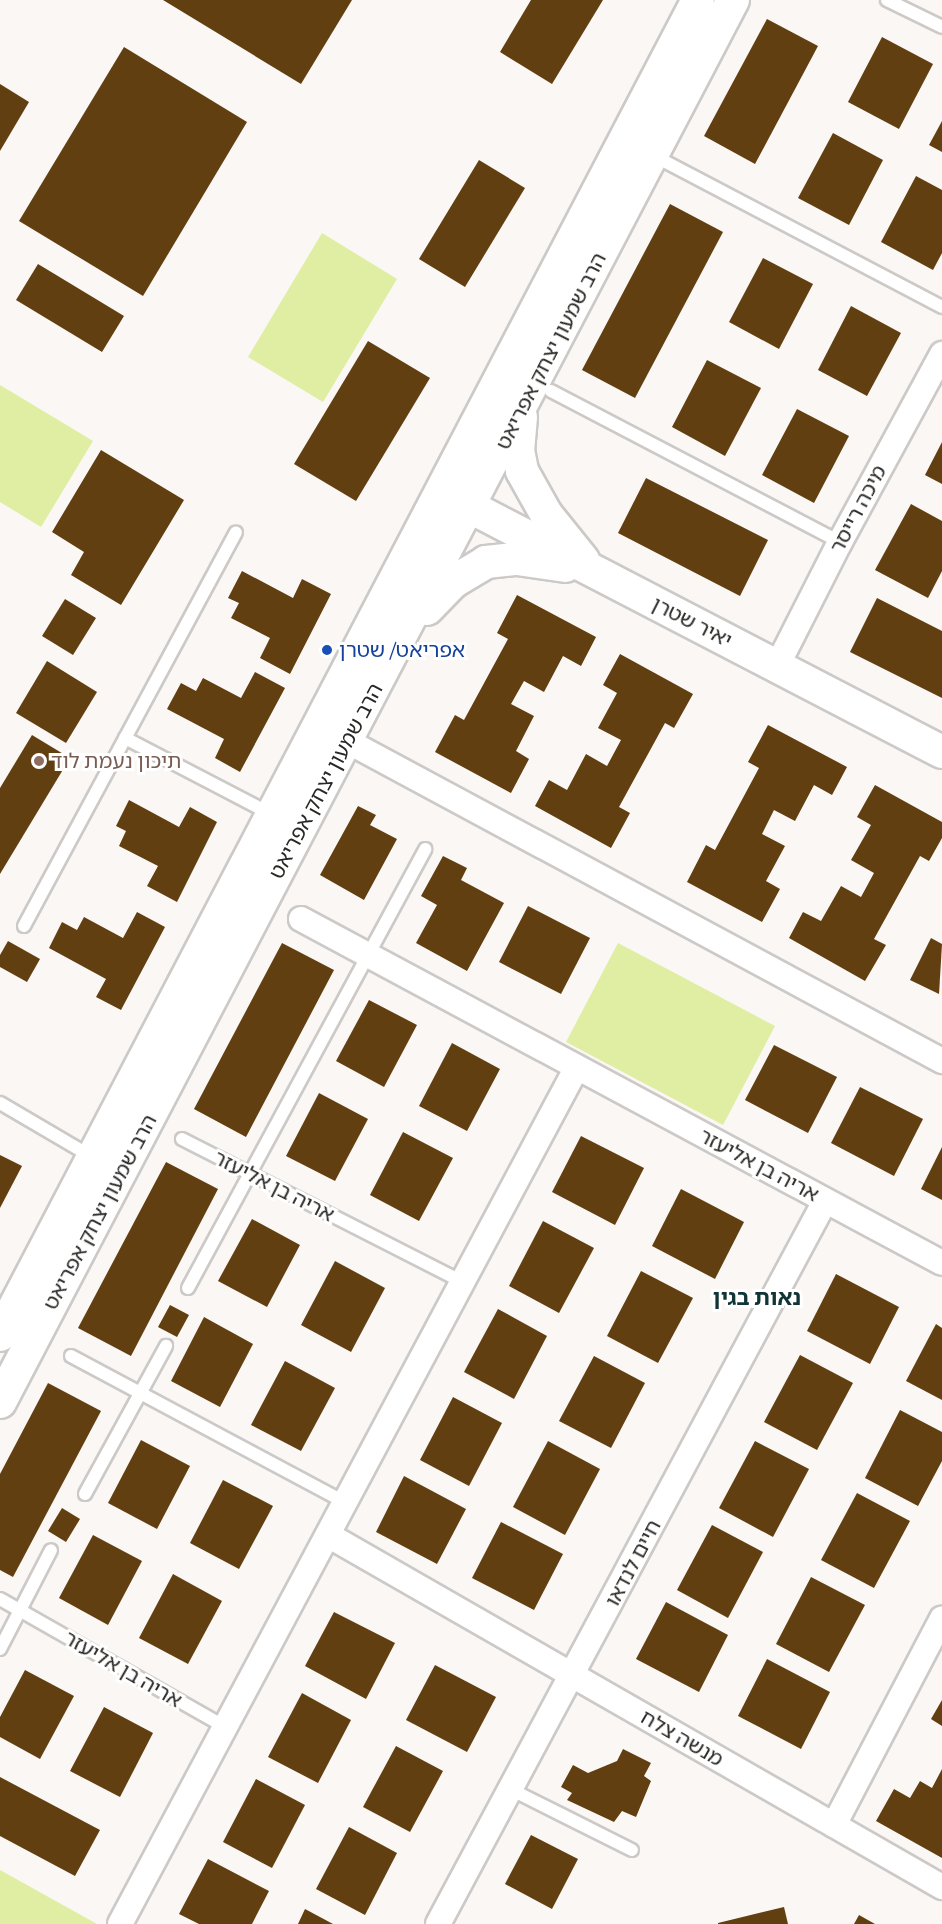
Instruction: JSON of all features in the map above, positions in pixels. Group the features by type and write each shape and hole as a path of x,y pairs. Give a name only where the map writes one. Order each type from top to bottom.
{"street":[{"name":"הרב שמעון יצחק אפריאט","path":"0,1335 698,0"},
{"name":"הרב שמעון יצחק אפריאט","path":"0,1402 470,507 539,394 733,0"},
{"name":"מיכה רייסר","path":"777,666 840,542 942,354"},
{"path":"539,394 518,426 522,471 546,514 591,570"},
{"name":"יאיר שטרן","path":"442,492 942,752"},
{"path":"404,632 453,582 486,562 518,559 591,570"},
{"path":"347,741 942,1061"},
{"name":"אריה בן אליעזר","path":"301,919 942,1263"},
{"path":"120,1924 577,1067"},
{"name":"חיים לנדאו","path":"438,1924 574,1676 825,1201"},
{"name":"מנשה צלח","path":"328,1535 942,1887"},
{"path":"834,1825 942,1618"}],"lane":[{"path":"886,0 942,27"},
{"path":"664,161 942,307"},
{"path":"539,394 840,542"},
{"path":"24,926 236,532"},
{"path":"125,738 273,815"},
{"path":"188,1288 425,849"},
{"path":"0,1103 93,1158"},
{"name":"אריה בן אליעזר","path":"182,1139 463,1282"},
{"path":"85,1494 166,1346"},
{"path":"71,1356 345,1502"},
{"path":"0,1649 51,1550"},
{"name":"אריה בן אליעזר","path":"0,1599 225,1727"},
{"path":"512,1790 632,1850"}],"green space":[{"path":"322,233 397,279 323,402 248,357"},
{"path":"0,385 93,441 41,527 0,502"},
{"path":"618,943 775,1026 723,1125 566,1042"},
{"path":"0,1870 97,1924 0,1924"}],"building":[{"path":"163,0 352,0 301,84"},
{"path":"531,0 603,0 552,84 500,52"},
{"path":"767,19 818,46 755,164 704,136"},
{"path":"882,37 933,64 899,129 848,102"},
{"path":"124,47 247,122 143,296 19,221"},
{"path":"0,84 29,102 0,151"},
{"path":"942,121 942,152 929,145"},
{"path":"833,133 883,160 849,225 798,198"},
{"path":"479,160 525,188 465,287 419,259"},
{"path":"916,176 942,190 942,253 933,270 881,242"},
{"path":"670,204 723,232 635,398 582,370"},
{"path":"763,258 813,284 779,349 729,322"},
{"path":"38,264 124,316 102,352 16,300"},
{"path":"851,306 901,333 867,396 818,370"},
{"path":"368,341 430,378 356,501 294,464"},
{"path":"707,360 761,388 725,456 672,427"},
{"path":"797,409 849,436 814,503 762,475"},
{"path":"942,442 942,484 925,475"},
{"path":"101,450 184,500 121,605 71,575 84,552 52,532"},
{"path":"646,478 768,540 740,596 618,533"},
{"path":"911,504 942,521 942,571 928,598 875,570"},
{"path":"242,571 293,598 302,579 331,594 290,674 260,658 270,638 231,618 239,603 228,598"},
{"path":"517,595 596,637 581,666 563,656 544,692 524,681 511,704 534,716 516,751 529,759 511,793 435,752 455,715 464,720 508,639 497,633"},
{"path":"877,598 942,631 942,698 850,652"},
{"path":"65,599 96,618 73,655 42,636"},
{"path":"620,654 693,694 674,728 665,723 619,807 630,813 611,848 535,806 549,780 567,790 586,754 607,766 621,740 598,728 617,693 603,685"},
{"path":"47,661 97,692 66,743 16,713"},
{"path":"255,672 285,688 240,772 215,758 224,739 167,709 181,683 196,691 203,678 241,698"},
{"path":"768,725 847,767 832,795 814,785 795,821 774,810 762,834 785,846 766,881 780,889 762,922 687,882 706,845 715,850 759,768 748,762"},
{"path":"32,735 70,758 0,874 0,788"},
{"path":"875,785 942,822 942,838 929,861 920,856 874,939 886,945 865,981 789,938 803,912 821,921 841,886 861,897 874,873 851,860 871,825 857,817"},
{"path":"129,800 179,827 190,807 217,822 177,902 147,886 158,866 119,846 126,831 116,826"},
{"path":"358,806 376,815 370,825 397,839 364,900 320,875"},
{"path":"443,856 467,868 461,880 504,903 467,971 416,943 437,905 421,896"},
{"path":"528,906 590,938 561,994 499,962"},
{"path":"137,912 165,927 121,1010 96,997 106,979 49,948 62,922 77,930 84,917 123,938"},
{"path":"931,938 942,944 939,994 910,980"},
{"path":"8,941 40,959 27,982 0,967 0,955"},
{"path":"282,943 334,970 246,1137 194,1109"},
{"path":"369,1000 417,1025 384,1087 336,1061"},
{"path":"452,1043 500,1069 467,1131 419,1106"},
{"path":"774,1045 837,1077 808,1133 745,1100"},
{"path":"860,1087 923,1119 894,1176 831,1143"},
{"path":"319,1093 368,1119 335,1181 286,1156"},
{"path":"403,1132 453,1158 419,1221 370,1195"},
{"path":"581,1136 644,1168 615,1225 552,1192"},
{"path":"942,1147 942,1200 921,1189"},
{"path":"0,1155 22,1166 0,1208"},
{"path":"166,1162 218,1189 131,1356 78,1328"},
{"path":"681,1189 744,1222 715,1279 652,1246"},
{"path":"252,1219 300,1245 267,1307 218,1281"},
{"path":"543,1221 594,1248 559,1313 509,1286"},
{"path":"335,1261 385,1288 351,1352 301,1325"},
{"path":"641,1271 693,1298 658,1363 607,1336"},
{"path":"836,1274 899,1307 870,1364 807,1331"},
{"path":"170,1305 189,1315 177,1337 158,1327"},
{"path":"498,1309 547,1336 514,1399 464,1372"},
{"path":"204,1317 253,1344 220,1407 171,1381"},
{"path":"936,1324 942,1328 942,1400 906,1381"},
{"path":"800,1355 853,1383 817,1450 764,1422"},
{"path":"594,1356 645,1383 611,1448 559,1421"},
{"path":"285,1361 335,1388 301,1451 251,1425"},
{"path":"48,1383 101,1411 13,1577 0,1570 0,1474"},
{"path":"453,1397 502,1423 469,1486 420,1460"},
{"path":"900,1410 942,1432 942,1461 918,1506 865,1478"},
{"path":"141,1440 190,1466 157,1529 108,1503"},
{"path":"548,1441 600,1469 565,1535 513,1507"},
{"path":"755,1441 809,1469 773,1537 719,1508"},
{"path":"404,1476 466,1509 437,1564 376,1532"},
{"path":"223,1480 273,1506 239,1569 190,1543"},
{"path":"857,1493 910,1521 874,1588 821,1560"},
{"path":"62,1508 80,1519 66,1542 48,1531"},
{"path":"501,1522 563,1554 534,1610 472,1578"},
{"path":"712,1525 763,1552 728,1618 677,1590"},
{"path":"93,1535 142,1561 108,1625 59,1598"},
{"path":"173,1574 222,1601 188,1664 139,1638"},
{"path":"811,1577 865,1605 829,1672 776,1644"},
{"path":"666,1602 728,1635 699,1692 636,1659"},
{"path":"334,1612 395,1643 366,1699 305,1666"},
{"path":"767,1659 830,1692 801,1749 738,1716"},
{"path":"435,1665 496,1697 467,1752 406,1720"},
{"path":"25,1670 74,1696 40,1759 0,1737 0,1717"},
{"path":"302,1693 351,1720 318,1783 268,1757"},
{"path":"942,1700 942,1726 931,1719"},
{"path":"104,1707 153,1733 120,1797 70,1771"},
{"path":"396,1746 443,1771 410,1832 363,1807"},
{"path":"623,1749 651,1763 644,1776 651,1781 636,1817 622,1811 614,1822 567,1800 572,1793 561,1787 573,1765 588,1773 617,1761"},
{"path":"942,1769 942,1858 876,1821 894,1789 910,1798 920,1781 932,1788"},
{"path":"0,1777 100,1830 75,1876 0,1836"},
{"path":"256,1779 305,1805 272,1868 223,1842"},
{"path":"349,1827 397,1853 365,1915 316,1889"},
{"path":"531,1835 578,1859 552,1909 505,1884"},
{"path":"208,1859 269,1891 252,1924 199,1924 179,1914"},
{"path":"784,1907 788,1924 718,1924 718,1923"},
{"path":"305,1909 333,1924 298,1924"},
{"path":"859,1915 875,1924 854,1924"}],"place":[{"name":"אפריאט/ שטרן","path":"327,650"},
{"name":"תיכון נעמת לוד","path":"39,761"}],"district":[{"name":"נאות בגין","path":"757,1298"}]}
